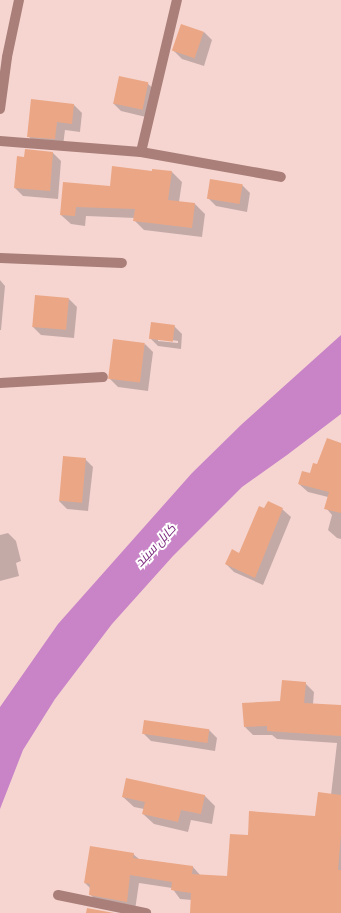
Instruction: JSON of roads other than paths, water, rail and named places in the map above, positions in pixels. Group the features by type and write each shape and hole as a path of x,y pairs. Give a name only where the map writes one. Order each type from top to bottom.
{"street":[{"path":"0,109 7,57 19,0"},
{"path":"141,152 177,0"},
{"path":"0,141 141,152 281,177"},
{"path":"0,258 122,263"},
{"path":"0,383 103,377"},
{"path":"58,895 146,913"}],"water":[{"name":"کابل سيند","path":"341,335 341,414 242,487 173,556 112,624 55,699 23,750 0,809 0,707 58,624 192,473 242,424"}]}
